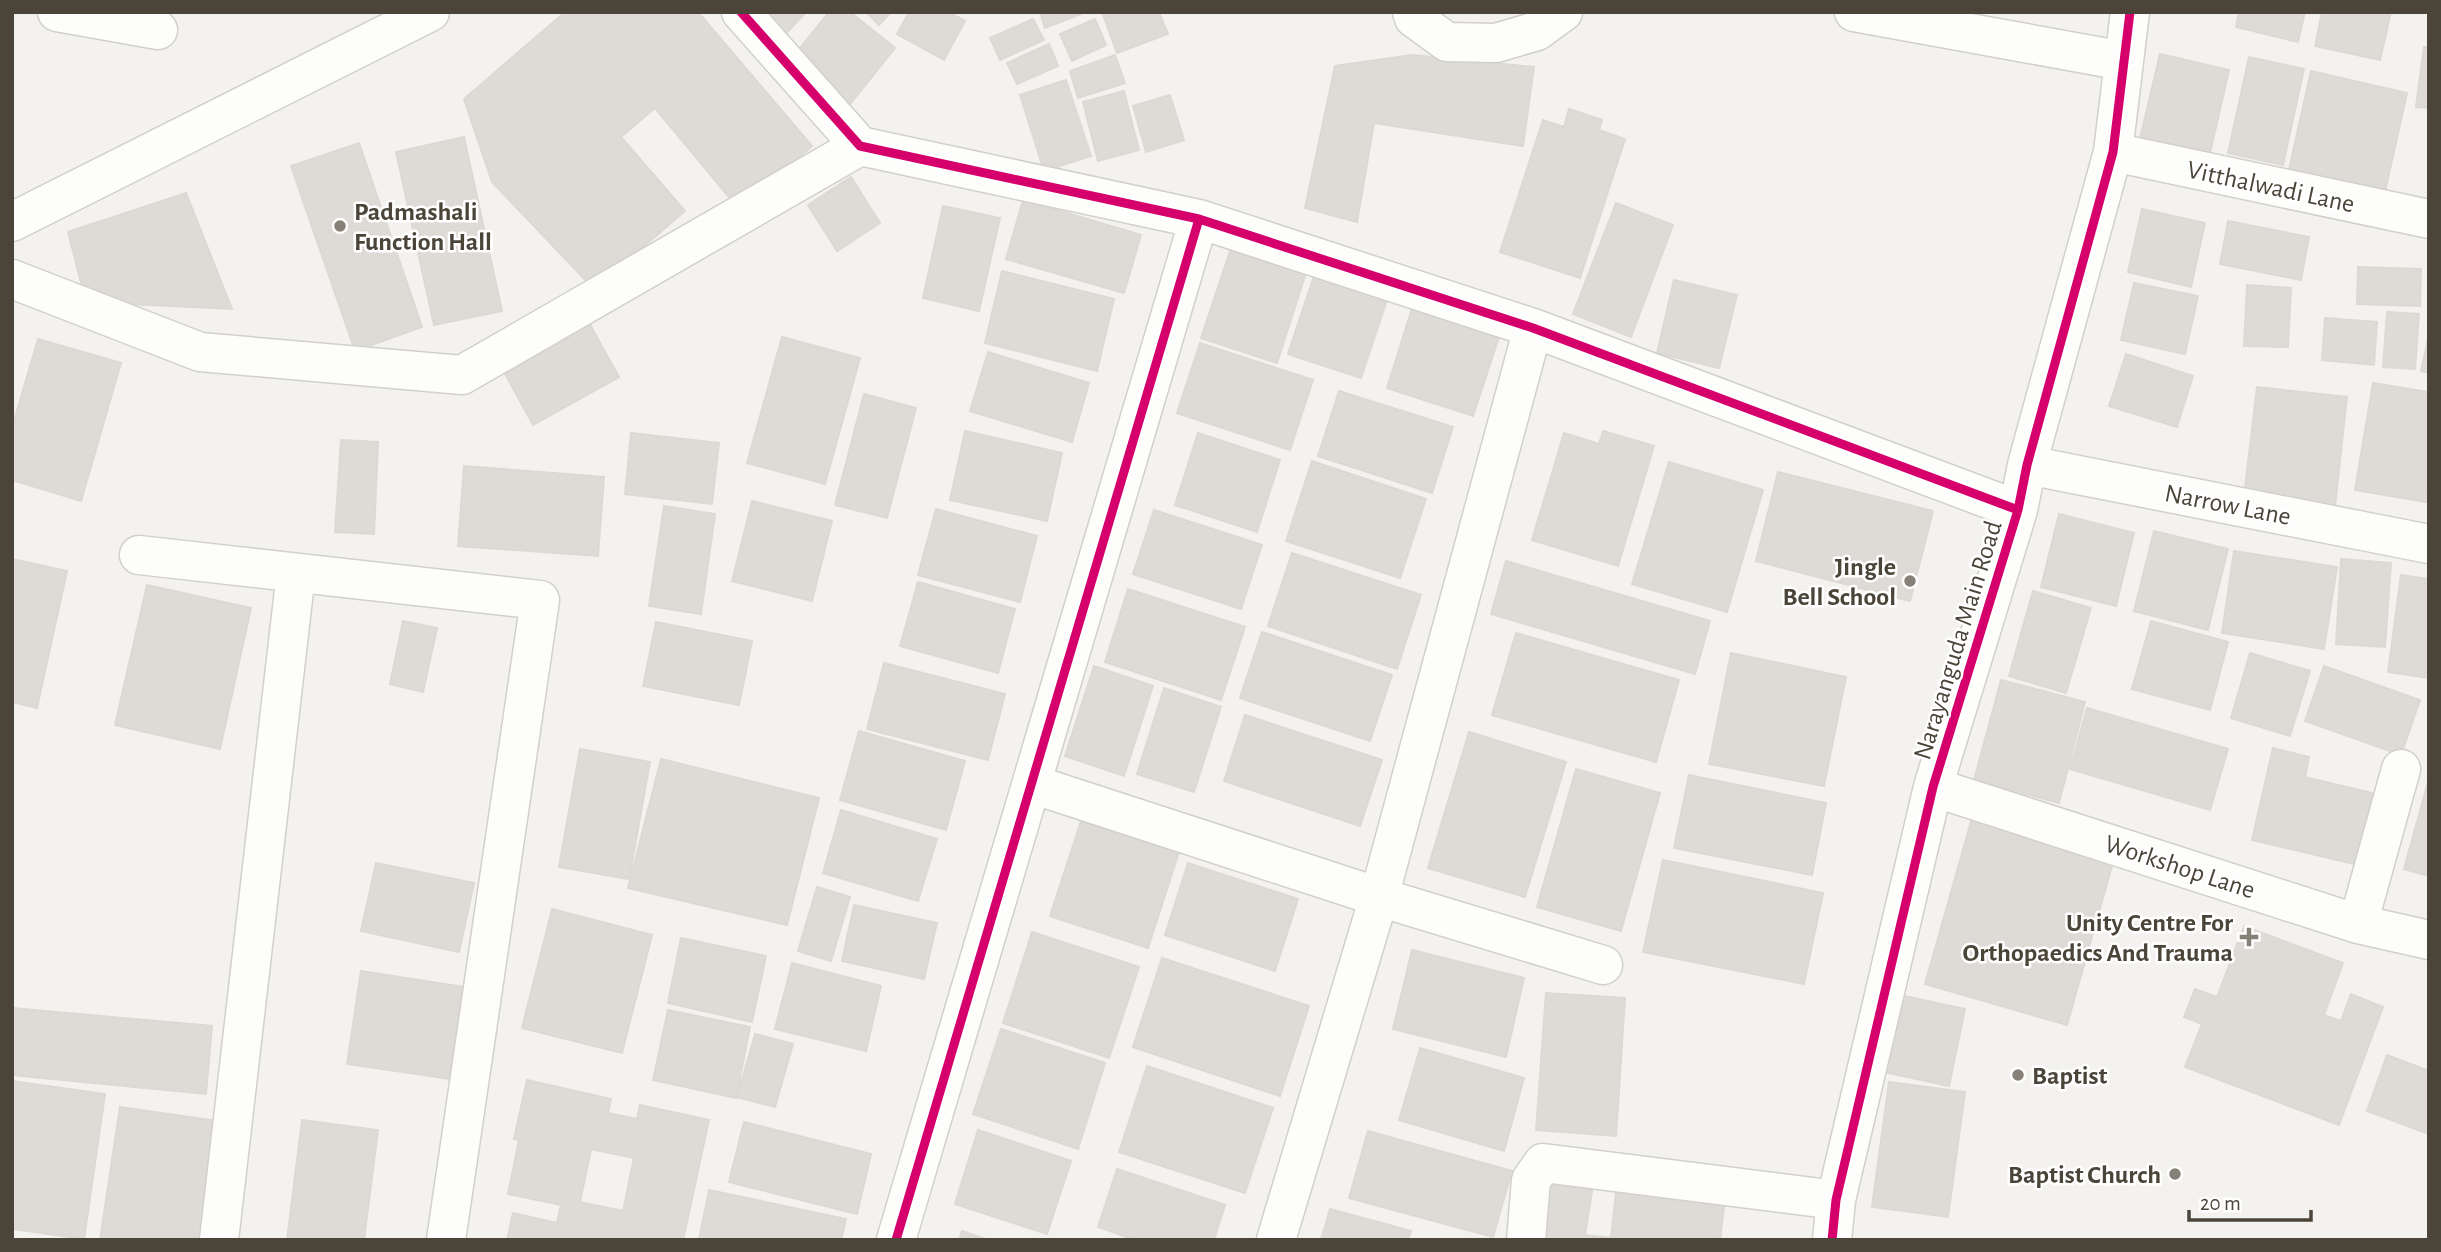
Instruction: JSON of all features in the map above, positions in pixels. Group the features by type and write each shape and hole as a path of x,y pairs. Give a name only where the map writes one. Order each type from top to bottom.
{"street":[{"path":"57,12 158,30"},
{"path":"12,213 13,222 430,12"},
{"path":"741,12 860,146 1199,219 1533,328 2018,510"},
{"path":"1412,12 1414,18 1447,42 1496,43 1537,31 1563,12"},
{"path":"1854,12 2124,61"},
{"name":"Narayanguda Main Road","path":"1832,1240 1836,1200 1934,787 2018,510 2027,465 2113,152 2130,12"},
{"path":"12,279 200,352 462,375 860,146"},
{"name":"Vitthalwadi Lane","path":"2113,152 2429,219"},
{"path":"896,1240 1199,219"},
{"path":"1276,1240 1379,897 1533,328"},
{"name":"Narrow Lane","path":"2027,465 2429,544"},
{"path":"139,555 540,600 446,1240"},
{"path":"219,1240 296,573"},
{"path":"2358,924 2401,769"},
{"path":"1032,784 1379,897 1603,965"},
{"name":"Workshop Lane","path":"1934,787 2358,924 2429,940"},
{"path":"1526,1240 1531,1180 1543,1163 1836,1200"}],"building":[{"path":"565,12 698,12 812,146 739,209 655,108 621,137 685,211 594,289 492,182 464,99"},
{"path":"761,12 806,12 781,39"},
{"path":"829,12 850,12 895,48 850,104 792,58"},
{"path":"866,12 891,12 879,25"},
{"path":"909,12 949,12 965,21 944,60 897,34"},
{"path":"1040,12 1086,12 1045,28"},
{"path":"1102,12 1159,12 1168,34 1117,53"},
{"path":"2239,12 2305,12 2298,42 2236,27"},
{"path":"2322,12 2391,12 2380,60 2315,46"},
{"path":"1033,19 1044,40 1000,60 990,38"},
{"path":"1095,19 1106,45 1072,61 1060,34"},
{"path":"1049,44 1058,66 1017,84 1007,63"},
{"path":"2424,47 2429,47 2429,108 2416,107"},
{"path":"2160,54 2229,70 2208,162 2138,147"},
{"path":"1115,55 1125,83 1078,98 1070,71"},
{"path":"1412,55 1534,67 1523,146 1374,123 1357,222 1305,208 1335,66"},
{"path":"2249,57 2304,69 2283,165 2228,153"},
{"path":"2311,71 2407,93 2384,196 2288,174"},
{"path":"1066,80 1091,156 1044,171 1020,95"},
{"path":"1124,91 1139,150 1098,161 1083,102"},
{"path":"1170,95 1184,140 1146,152 1133,106"},
{"path":"1569,109 1602,120 1599,130 1625,139 1580,278 1500,252 1543,120 1564,127"},
{"path":"464,137 502,311 434,325 396,152"},
{"path":"359,143 422,327 355,351 291,166"},
{"path":"851,177 880,223 837,251 808,205"},
{"path":"186,193 232,309 86,302 68,232"},
{"path":"1023,200 1141,235 1124,293 1006,259"},
{"path":"1616,203 1673,225 1631,337 1573,314"},
{"path":"943,206 1000,218 979,311 923,298"},
{"path":"2142,209 2205,223 2191,287 2128,272"},
{"path":"2228,221 2309,237 2301,280 2220,264"},
{"path":"1231,248 1306,273 1277,363 1201,338"},
{"path":"2358,267 2421,269 2420,306 2357,304"},
{"path":"1002,271 1114,299 1097,371 985,343"},
{"path":"1314,276 1387,300 1361,378 1288,354"},
{"path":"1674,280 1737,295 1719,368 1657,353"},
{"path":"2134,283 2198,296 2185,354 2121,340"},
{"path":"2247,285 2291,288 2288,347 2244,346"},
{"path":"1414,302 1501,331 1473,416 1387,388"},
{"path":"2387,312 2419,314 2415,369 2383,367"},
{"path":"2325,318 2377,322 2374,365 2322,360"},
{"path":"588,321 619,377 533,425 503,370"},
{"path":"2429,334 2429,373 2421,371"},
{"path":"782,337 860,358 825,484 747,463"},
{"path":"38,339 121,363 81,501 12,480 12,428"},
{"path":"1200,343 1313,380 1290,450 1177,413"},
{"path":"988,352 1089,383 1072,442 970,411"},
{"path":"2126,354 2193,376 2177,427 2109,406"},
{"path":"2373,383 2429,392 2429,485 2426,502 2355,490"},
{"path":"2257,387 2347,397 2335,506 2244,496"},
{"path":"1339,391 1453,427 1432,493 1318,456"},
{"path":"864,394 916,408 887,518 835,505"},
{"path":"965,431 1062,453 1047,521 950,500"},
{"path":"1603,431 1654,446 1618,566 1532,540 1564,433 1599,444"},
{"path":"631,433 719,443 712,504 625,494"},
{"path":"1198,433 1280,460 1257,532 1175,505"},
{"path":"341,440 378,442 374,534 335,532"},
{"path":"1312,461 1426,499 1400,578 1286,541"},
{"path":"1669,462 1763,490 1727,612 1632,584"},
{"path":"464,466 604,477 598,556 458,546"},
{"path":"1778,472 1933,511 1910,601 1756,561"},
{"path":"752,501 832,521 812,601 732,581"},
{"path":"664,506 715,514 701,614 649,606"},
{"path":"936,509 1037,536 1020,602 918,575"},
{"path":"1154,510 1262,545 1241,609 1133,574"},
{"path":"2059,514 2134,533 2116,606 2041,587"},
{"path":"2154,531 2228,549 2208,630 2134,611"},
{"path":"2234,551 2337,567 2324,649 2222,633"},
{"path":"1292,553 1421,595 1397,669 1268,626"},
{"path":"12,559 67,571 37,708 12,702"},
{"path":"2341,559 2391,563 2385,647 2336,644"},
{"path":"1506,561 1710,621 1695,674 1491,614"},
{"path":"2401,575 2429,579 2429,678 2388,672"},
{"path":"918,582 1015,609 998,673 900,646"},
{"path":"147,585 251,608 220,749 115,725"},
{"path":"1128,589 1245,627 1221,700 1105,662"},
{"path":"2033,591 2091,608 2066,693 2009,676"},
{"path":"403,621 437,628 423,692 390,684"},
{"path":"2151,621 2228,642 2210,710 2132,689"},
{"path":"656,622 752,641 739,705 643,686"},
{"path":"1262,632 1392,675 1370,741 1240,698"},
{"path":"1516,633 1679,680 1656,762 1492,715"},
{"path":"1731,653 1846,677 1824,786 1709,764"},
{"path":"2250,653 2310,671 2290,736 2231,718"},
{"path":"884,663 1005,694 988,760 867,729"},
{"path":"1094,666 1153,686 1124,776 1065,756"},
{"path":"2324,666 2420,700 2401,755 2305,721"},
{"path":"2001,680 2085,702 2059,803 1974,780"},
{"path":"1164,688 1221,707 1194,792 1137,774"},
{"path":"2087,708 2228,749 2210,810 2070,769"},
{"path":"1245,715 1382,760 1360,826 1224,781"},
{"path":"859,731 965,761 946,830 840,800"},
{"path":"1469,732 1566,762 1525,897 1428,868"},
{"path":"2273,748 2309,757 2305,777 2376,794 2359,865 2252,840"},
{"path":"580,749 650,762 629,879 559,867"},
{"path":"661,759 819,798 787,925 628,888"},
{"path":"1576,769 1660,793 1621,931 1537,907"},
{"path":"1689,775 1826,803 1812,875 1674,848"},
{"path":"2429,782 2429,876 2404,869"},
{"path":"841,810 937,839 918,901 823,873"},
{"path":"1972,818 2114,859 2067,1025 1925,984"},
{"path":"1081,821 1179,852 1148,948 1050,916"},
{"path":"1663,860 1823,893 1804,984 1643,952"},
{"path":"376,863 474,883 459,952 361,931"},
{"path":"1188,863 1298,899 1275,971 1165,935"},
{"path":"817,887 850,897 831,961 798,951"},
{"path":"854,905 937,923 924,979 842,961"},
{"path":"552,909 652,935 622,1053 522,1028"},
{"path":"2244,926 2343,963 2324,1015 2341,1021 2351,994 2383,1007 2339,1125 2185,1067 2202,1024 2184,1017 2195,989 2217,997"},
{"path":"1032,932 1139,967 1109,1058 1003,1023"},
{"path":"681,938 766,956 752,1022 668,1003"},
{"path":"1412,950 1524,978 1506,1057 1393,1029"},
{"path":"1162,958 1309,1006 1280,1096 1133,1047"},
{"path":"792,963 881,986 866,1051 775,1029"},
{"path":"361,971 471,988 458,1080 347,1064"},
{"path":"1546,993 1625,998 1616,1136 1536,1130"},
{"path":"1895,994 1965,1009 1949,1086 1879,1071"},
{"path":"12,1008 212,1026 206,1094 12,1075"},
{"path":"668,1010 750,1027 736,1098 653,1080"},
{"path":"1001,1029 1105,1063 1078,1149 973,1114"},
{"path":"755,1034 793,1044 775,1107 737,1097"},
{"path":"1420,1048 1524,1078 1504,1151 1399,1120"},
{"path":"2387,1055 2429,1071 2429,1134 2367,1111"},
{"path":"1147,1066 1273,1108 1245,1193 1119,1152"},
{"path":"527,1080 611,1099 608,1113 637,1119 640,1105 709,1120 683,1240 507,1240 513,1213 557,1223 561,1205 508,1194 519,1140 514,1139","holes":["591,1149 634,1158 623,1211 580,1202"]},
{"path":"12,1081 105,1094 84,1239 12,1229"},
{"path":"1889,1082 1965,1092 1948,1217 1872,1207"},
{"path":"120,1107 225,1122 207,1240 100,1240"},
{"path":"302,1120 378,1130 364,1240 287,1240"},
{"path":"744,1122 871,1154 857,1214 729,1182"},
{"path":"978,1130 1071,1161 1047,1234 955,1204"},
{"path":"1368,1131 1512,1171 1493,1237 1349,1198"},
{"path":"1117,1169 1225,1205 1214,1240 1135,1240 1098,1227"},
{"path":"1549,1172 1594,1179 1585,1235 1611,1238 1617,1183 1725,1197 1720,1240 1539,1240"},
{"path":"709,1190 846,1219 841,1240 699,1240"},
{"path":"1330,1209 1411,1231 1408,1240 1321,1240"},
{"path":"962,1231 988,1240 959,1240"}],"cycle path":[{"path":"741,12 860,146 1199,219 1533,328 2018,510"},
{"path":"1832,1240 1836,1200 1933,787 2018,510 2027,465 2113,152 2130,12"},
{"path":"896,1240 1199,219"}],"place":[{"name":"Padmashali Function Hall","path":"340,226"},
{"name":"Jingle Bell School","path":"1910,581"},
{"name":"Unity Centre For Orthopaedics And Trauma","path":"2249,937"},
{"name":"Baptist","path":"2018,1075"},
{"name":"Baptist Church","path":"2175,1174"}]}
